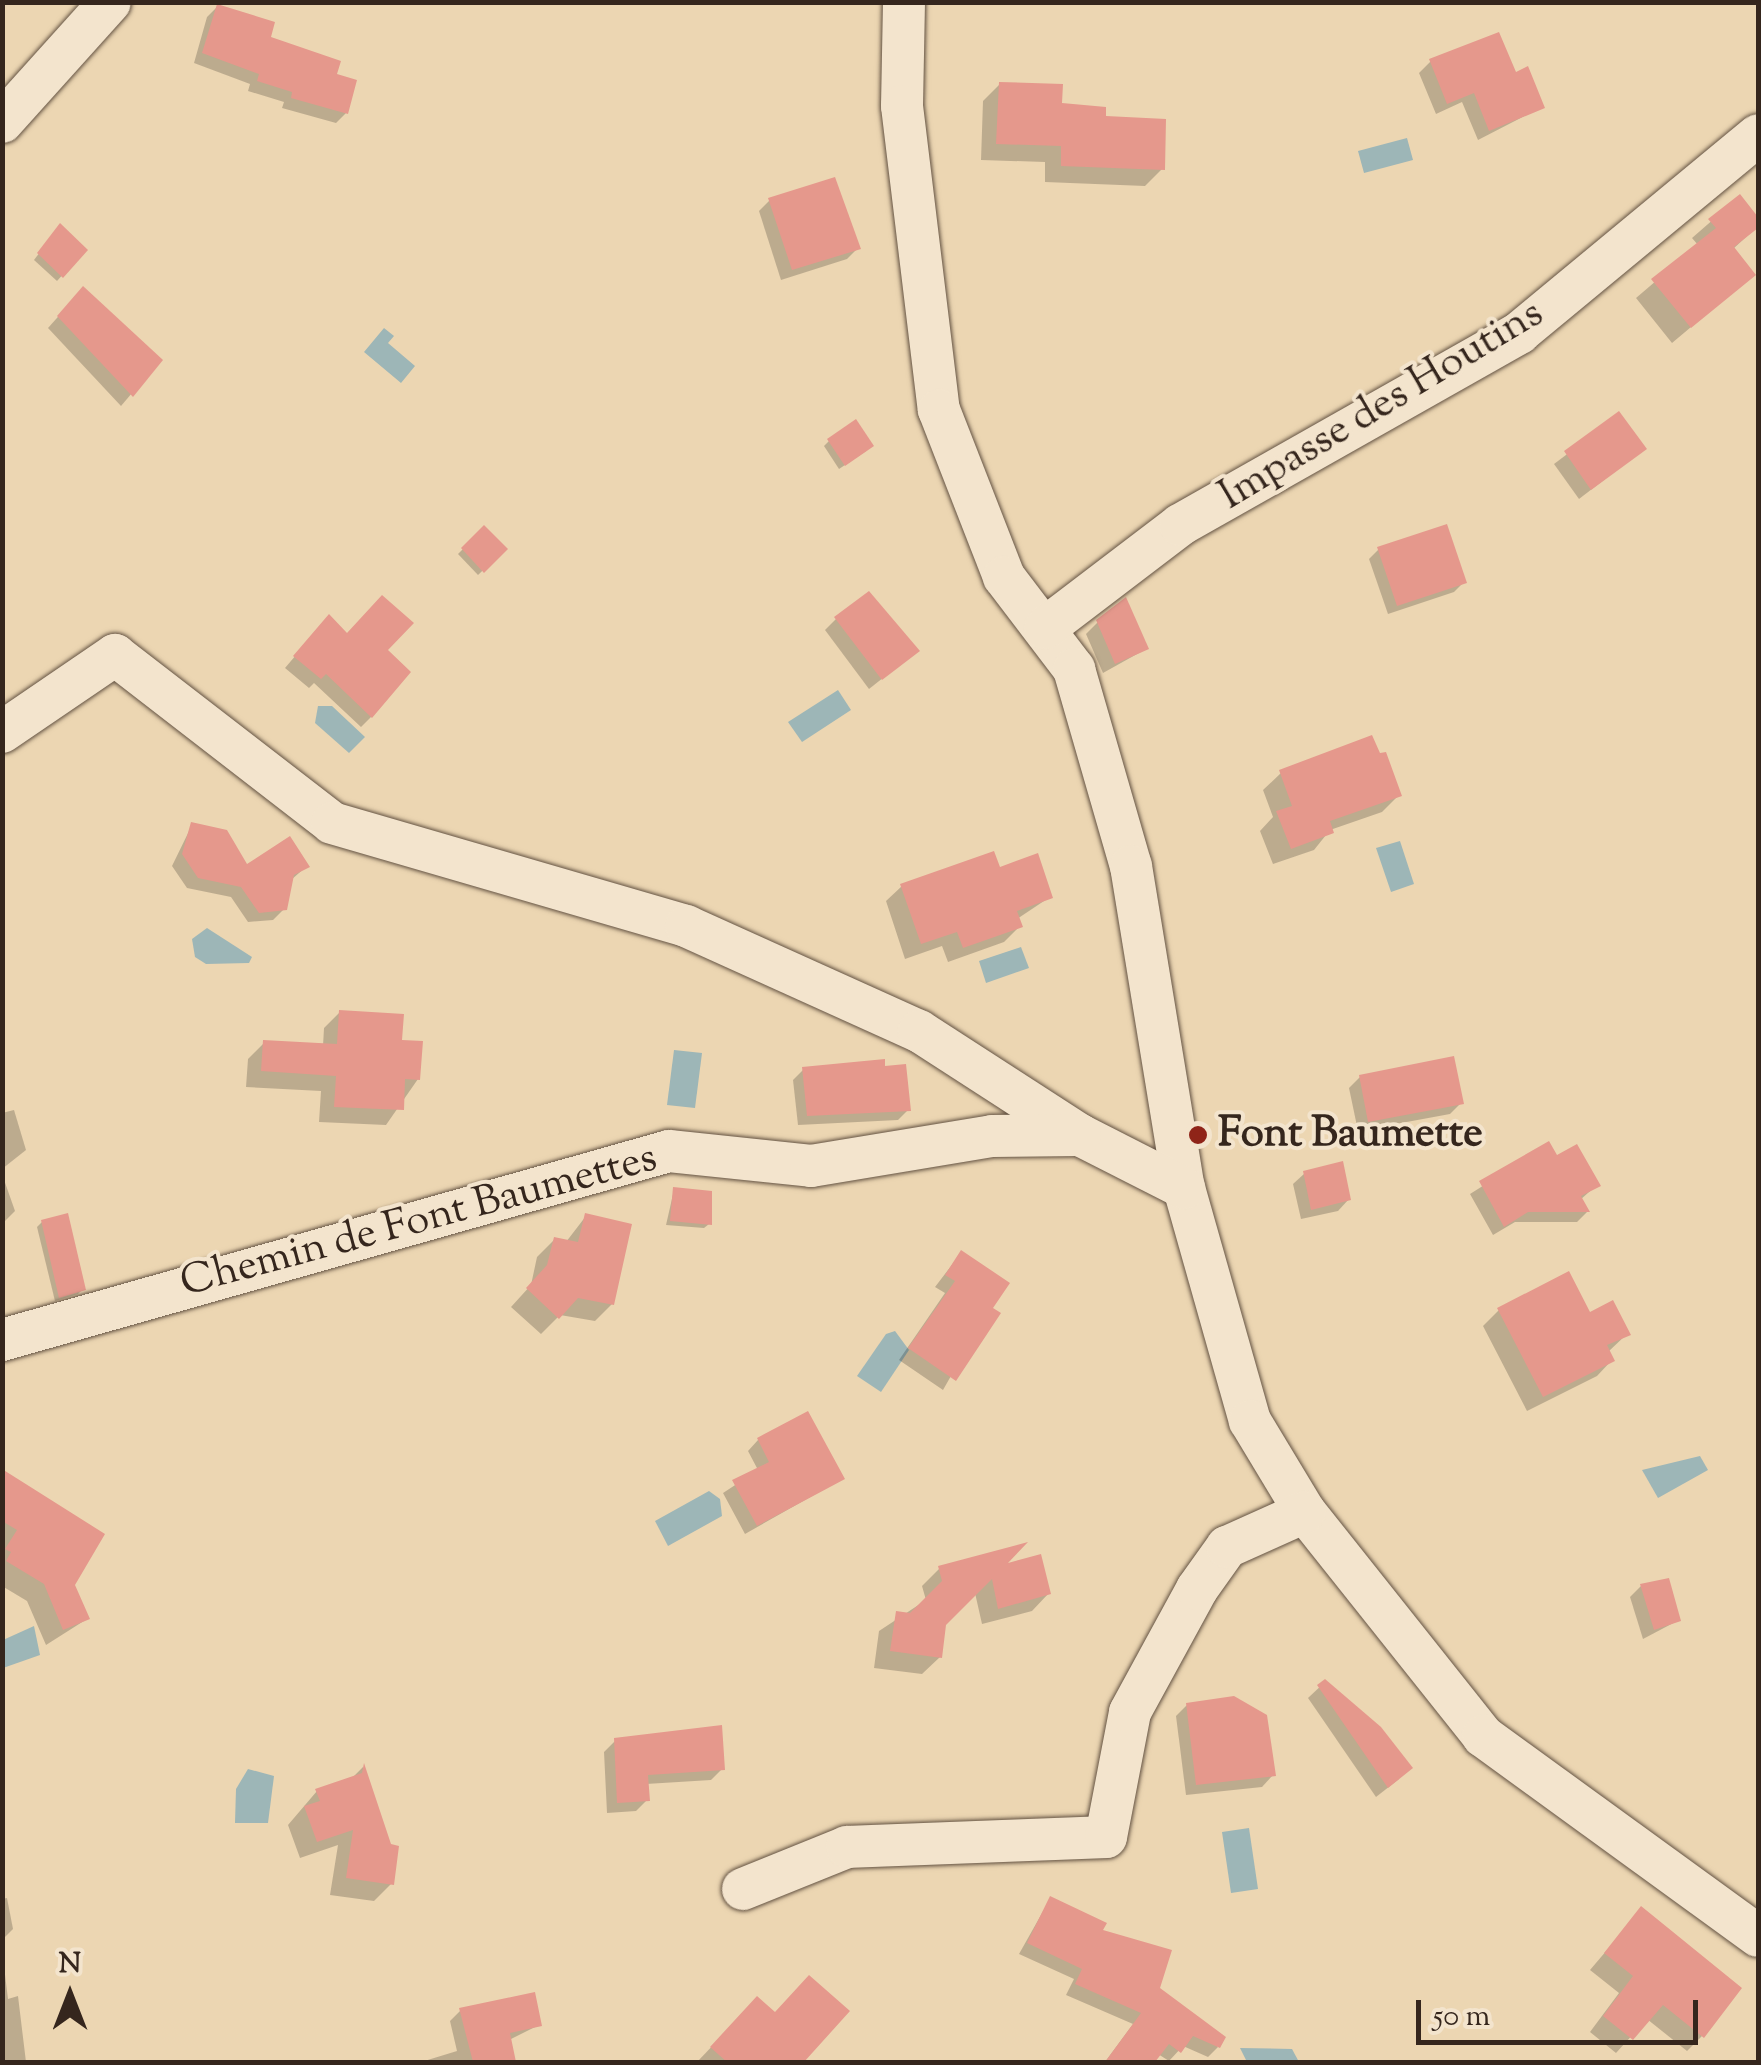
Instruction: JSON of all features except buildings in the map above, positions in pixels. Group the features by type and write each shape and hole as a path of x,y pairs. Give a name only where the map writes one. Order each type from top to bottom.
{"street":[{"path":"2,122 110,2"},
{"path":"904,2 902,106 939,410 1004,577 1074,669 1131,866 1184,1188 1250,1421 1305,1512 1483,1736 1758,1936"},
{"name":"Impasse des Houtins","path":"1045,628 1180,525 1519,332 1758,135"},
{"path":"2,732 115,655 332,822 686,926 919,1031 1080,1136 1184,1188"},
{"name":"Chemin de Font Baumettes","path":"2,1340 669,1150 811,1166 992,1136 1080,1136"},
{"path":"743,1889 847,1847 1106,1836 1130,1712 1198,1589 1228,1547 1305,1512"}],"water":[{"path":"1407,138 1413,160 1364,173 1358,151"},
{"path":"384,328 394,336 388,343 415,366 401,383 364,352"},
{"path":"838,690 851,710 802,742 788,722"},
{"path":"318,706 332,706 365,737 349,753 315,723"},
{"path":"1400,841 1414,884 1391,892 1376,848"},
{"path":"207,928 252,957 249,963 206,964 195,957 192,939"},
{"path":"1021,947 1029,968 986,983 979,961"},
{"path":"674,1050 702,1053 695,1108 667,1105"},
{"path":"895,1331 909,1350 881,1392 857,1376 886,1334"},
{"path":"1700,1456 1708,1470 1658,1498 1642,1470"},
{"path":"709,1491 720,1499 722,1516 668,1546 655,1521"},
{"path":"34,1626 40,1655 3,1668 3,1640"},
{"path":"248,1769 274,1776 268,1823 235,1823 236,1789"},
{"path":"1249,1828 1258,1889 1231,1893 1222,1832"},
{"path":"1240,2048 1292,2049 1299,2062 1247,2062"}],"place":[{"name":"Font Baumette","path":"1198,1135"}]}
